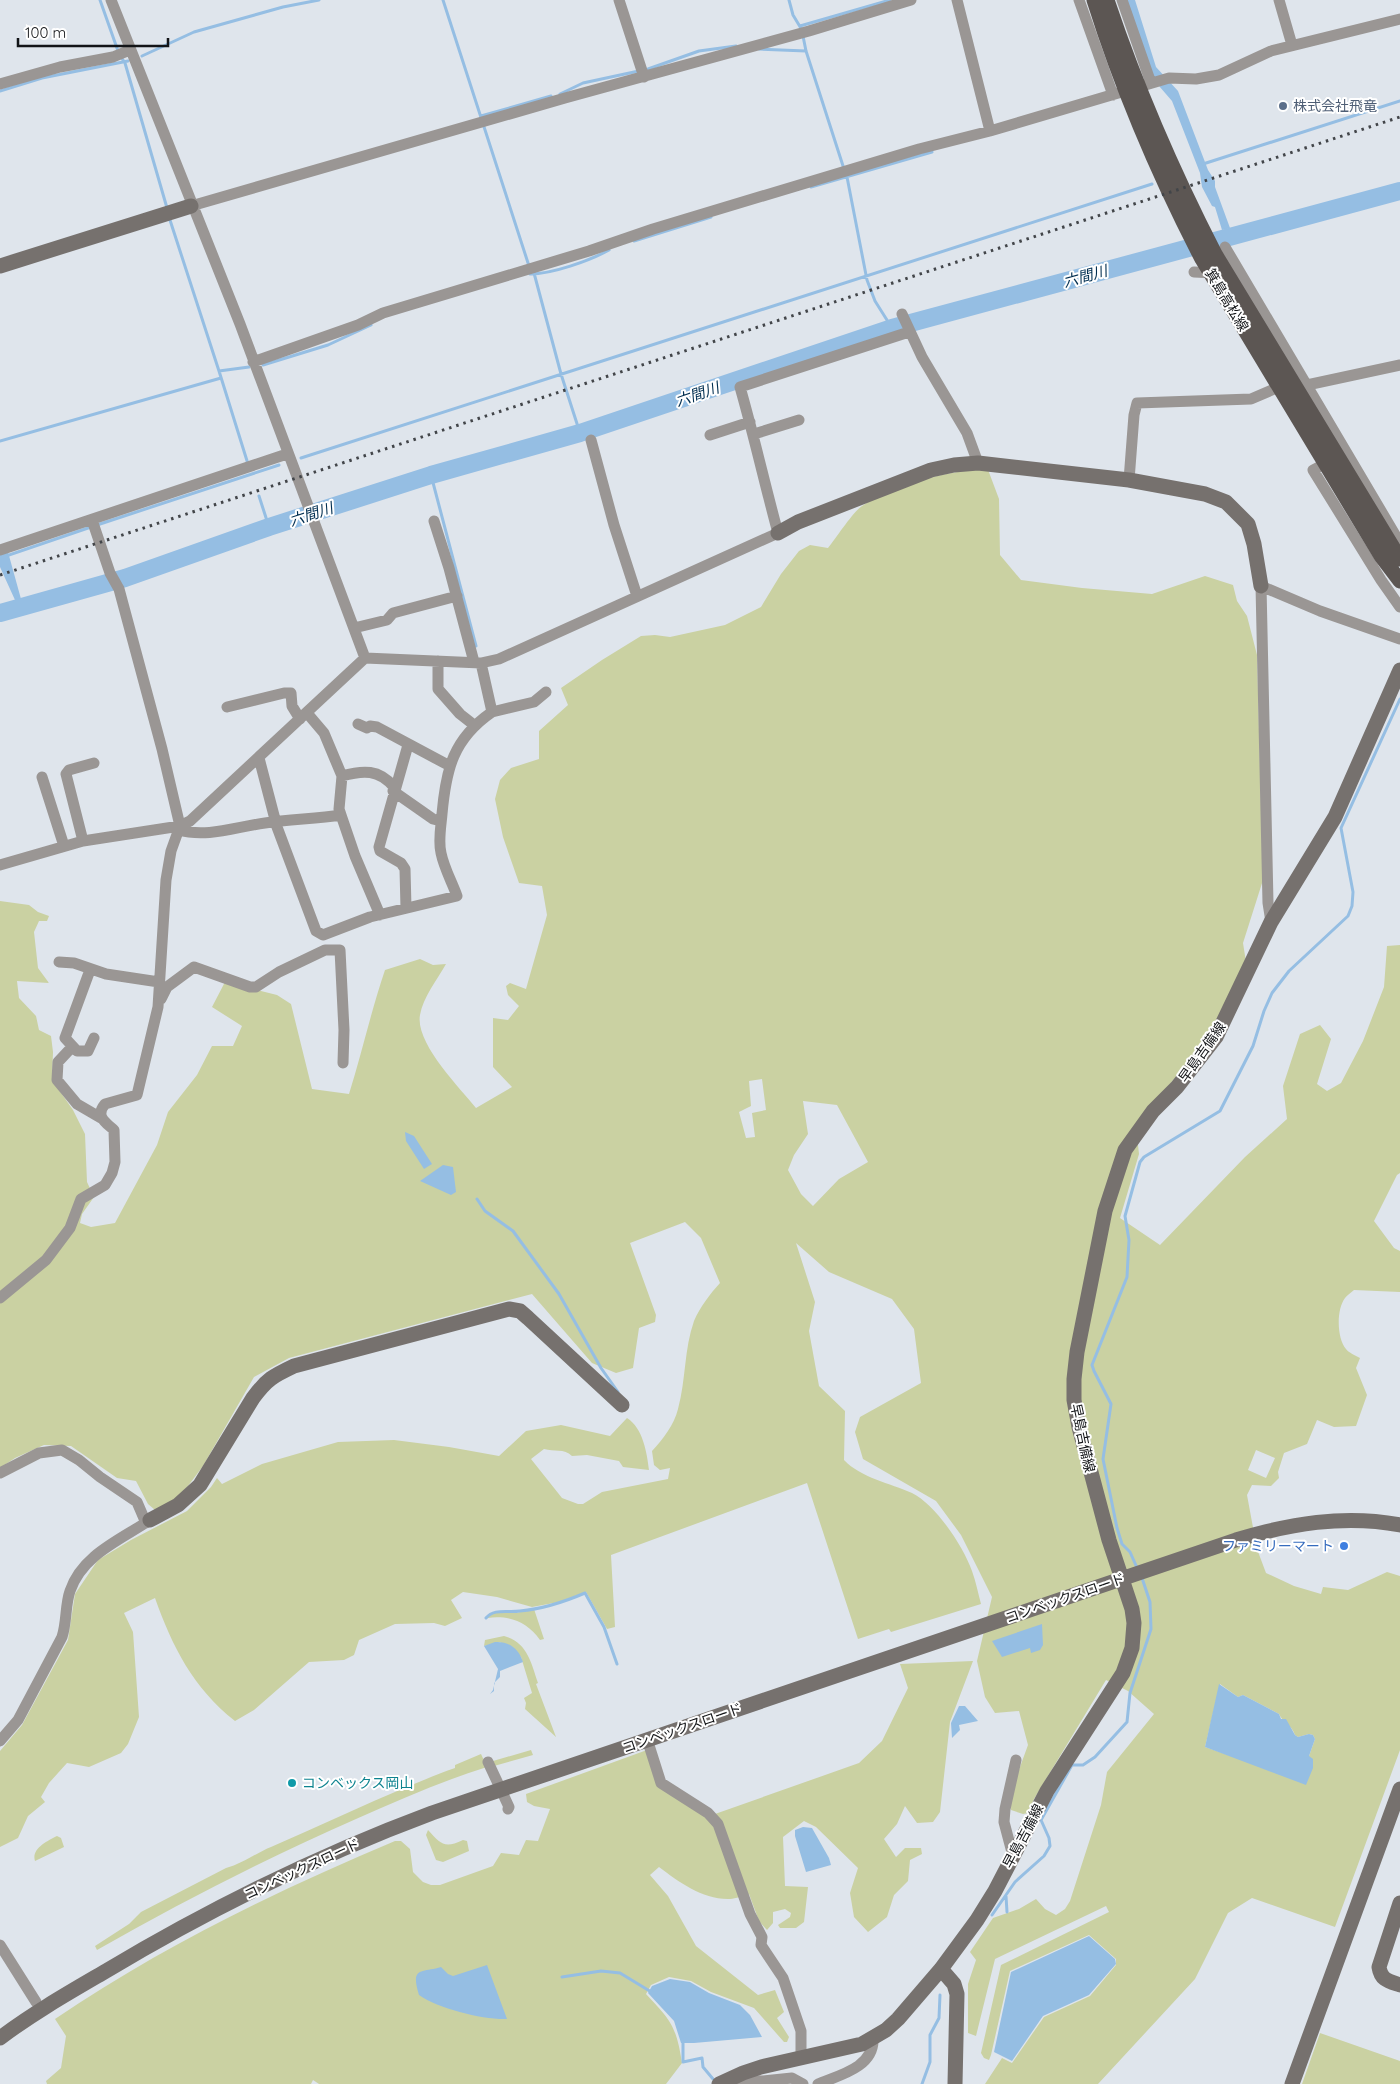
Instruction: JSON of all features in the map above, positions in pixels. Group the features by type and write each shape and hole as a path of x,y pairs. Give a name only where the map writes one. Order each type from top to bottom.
{"main road":[{"name":"箕島高松線","path":"1094,0 1215,254 1400,559"},
{"name":"箕島高松線","path":"1107,0 1178,213 1202,259 1381,556 1400,581"}],"street":[{"path":"111,0 122,53 192,206 240,324 365,658"},
{"path":"620,0 643,73"},
{"path":"0,266 192,206 483,123 643,73 796,35 911,0"},
{"path":"956,0 990,131"},
{"path":"1079,0 1136,86"},
{"path":"1122,0 1136,86"},
{"path":"1279,0 1292,45"},
{"path":"253,362 358,325 383,313 919,149 990,131 1136,86 1169,78 1196,79 1220,75 1271,52 1292,45 1400,19"},
{"path":"0,84 60,67 122,53"},
{"path":"1224,247 1400,543"},
{"path":"1194,272 1240,273"},
{"path":"902,314 909,332 967,433 978,463"},
{"path":"778,533 754,434 740,387 909,332"},
{"path":"1129,480 1134,415 1138,403 1251,399 1281,386 1307,385 1400,365"},
{"path":"754,434 799,420"},
{"path":"710,435 750,422"},
{"path":"591,440 614,525 637,596"},
{"path":"1346,452 1313,470 1381,580 1400,607"},
{"path":"0,550 93,524 288,454"},
{"path":"0,865 83,841 179,828 190,821 259,758 365,658 478,662 499,659 778,533 798,522 931,470 978,463 1129,480 1205,494 1226,502 1248,524 1254,544 1261,586 1268,903 1271,922"},
{"path":"434,521 492,712"},
{"path":"93,524 110,573 118,589 162,749 179,828 171,851 166,880 158,1008"},
{"path":"1261,586 1320,611 1400,639"},
{"path":"354,628 387,620 393,613 457,596"},
{"path":"438,661 438,689 460,714 474,725"},
{"name":"早島吉備線","path":"722,2082 761,2067 848,2048 873,2039 898,2019 941,1969 977,1920 1046,1791 1123,1673 1132,1648 1134,1623 1132,1609 1097,1496 1074,1400 1077,1352 1105,1211 1125,1150 1148,1118 1177,1087 1216,1037 1271,922 1335,817 1400,670"},
{"path":"316,932 323,935 380,914 457,896 441,852 441,821 444,786 460,742 474,725 492,712 534,702 546,692"},
{"path":"227,707 291,693 292,706 324,733 342,776 339,809 355,856 380,914"},
{"path":"358,724 367,728 370,726 378,727 408,745 450,766"},
{"path":"406,908 405,869 401,863 380,851 379,846 408,745"},
{"path":"259,758 276,821 316,932 325,950"},
{"path":"83,841 66,774 69,770 94,763"},
{"path":"342,776 359,771 367,771 383,776 394,789 433,819 441,821"},
{"path":"42,777 64,846"},
{"path":"179,828 198,834 210,834 276,821 341,815"},
{"path":"101,1118 102,1108 105,1104 137,1095 158,1008 167,987 194,967 250,987 256,987 279,972 325,950 340,950 344,1030 343,1063"},
{"path":"59,962 74,964 90,970 159,982"},
{"path":"90,970 65,1038 77,1051 88,1051 94,1038"},
{"path":"0,1298 46,1260 70,1228 81,1199 105,1185 115,1162 114,1130 101,1118 77,1104 57,1080 58,1062 72,1047"},
{"path":"0,1741 18,1720 62,1637 66,1625 69,1592 76,1576 90,1559 99,1552 178,1505 200,1485 253,1398 262,1386 275,1375 294,1366 509,1309 520,1311 622,1405"},
{"path":"0,1473 39,1453 62,1450 80,1460 100,1477 137,1502 148,1522"},
{"name":"コンベックスロード","path":"0,2038 80,1987 193,1921 298,1869 432,1813 1234,1536 1270,1520 1301,1514 1363,1511 1400,1515"},
{"name":"コンベックスロード","path":"1234,1536 1333,1520 1371,1521 1400,1525"},
{"name":"コンベックスロード","path":"0,2026 131,1944 197,1907 321,1848 370,1828 430,1804 572,1754 1042,1601"},
{"path":"646,1740 660,1783 708,1813 718,1824 750,1914 762,1937 761,1946 783,1978 801,2031 801,2058"},
{"path":"1012,1856 1004,1822 1016,1760"},
{"path":"488,1762 509,1808"},
{"path":"1292,2084 1400,1789"},
{"path":"1400,1903 1379,1967 1380,1974 1384,1980 1400,1985"},
{"path":"0,1945 36,2002"},
{"path":"941,1969 954,1984 957,1994 954,2084"},
{"path":"818,2084 853,2070 871,2053 873,2039"},
{"path":"722,2082 792,2078 803,2084"}],"green space":[{"path":"987,467 999,499 1000,555 1021,580 1152,594 1205,576 1233,585 1237,601 1247,616 1257,655 1263,880 1243,943 1246,962 1208,1036 1136,1127 1139,1154 1120,1218 1160,1245 1245,1157 1287,1119 1283,1086 1300,1034 1320,1025 1331,1039 1317,1084 1327,1091 1341,1083 1363,1041 1384,987 1387,946 1400,945 1400,1173 1397,1175 1374,1221 1394,1248 1400,1251 1400,1292 1354,1290 1342,1303 1339,1317 1339,1332 1347,1350 1360,1358 1356,1368 1367,1395 1356,1426 1334,1427 1317,1420 1307,1444 1284,1453 1278,1472 1279,1478 1271,1486 1252,1485 1247,1495 1257,1549 1266,1573 1294,1586 1321,1594 1323,1587 1348,1590 1387,1572 1400,1576 1400,1750 1335,1927 1252,1898 1228,1913 1195,1979 1098,2084 985,2084 1002,2058 1012,2063 1044,2017 1090,1996 1116,1965 1116,1959 1089,1935 1010,1971 991,2055 989,2060 984,2058 981,2053 1001,1965 1109,1912 1106,1906 995,1959 976,2036 968,2033 968,1984 976,1960 970,1952 993,1918 1019,1909 1036,1899 1045,1909 1056,1915 1065,1909 1070,1901 1101,1805 1107,1772 1154,1714 1128,1691 1106,1680 1034,1799 1028,1813 1023,1814 1011,1810 1010,1805 1016,1778 1028,1745 1019,1711 995,1713 985,1697 977,1661 992,1597 961,1535 936,1501 863,1459 855,1432 860,1417 921,1383 914,1329 892,1299 829,1272 796,1243 815,1302 809,1331 819,1386 845,1411 844,1460 867,1476 912,1493 939,1516 948,1527 968,1561 981,1604 891,1632 889,1629 858,1639 807,1483 611,1555 615,1627 607,1629 586,1592 559,1602 532,1607 497,1597 463,1592 451,1600 462,1618 445,1626 434,1623 395,1624 359,1640 354,1655 344,1660 309,1662 254,1710 235,1721 207,1695 186,1665 169,1633 155,1598 124,1613 133,1632 139,1717 128,1744 121,1753 89,1767 67,1763 49,1783 41,1797 45,1802 28,1816 18,1838 0,1847 0,1751 22,1725 68,1640 75,1594 98,1560 131,1540 187,1511 211,1487 217,1478 222,1484 262,1464 338,1442 394,1440 499,1456 526,1431 561,1425 610,1436 627,1418 640,1434 649,1470 623,1467 619,1461 587,1455 572,1456 562,1451 544,1449 531,1459 562,1498 578,1504 583,1504 602,1492 668,1479 670,1468 660,1470 654,1465 652,1451 668,1432 676,1415 681,1398 688,1342 694,1321 699,1311 720,1283 701,1238 685,1222 630,1243 656,1315 655,1322 639,1328 633,1368 616,1373 592,1363 532,1294 289,1358 254,1377 203,1466 188,1486 173,1501 155,1510 148,1504 136,1481 117,1478 71,1446 44,1445 15,1458 0,1468 0,901 29,905 38,912 49,916 47,921 39,921 34,932 38,968 49,983 17,981 19,998 36,1016 39,1030 51,1036 53,1052 52,1080 73,1110 85,1134 87,1182 94,1197 82,1214 80,1223 91,1227 115,1223 157,1145 168,1112 197,1075 212,1046 233,1046 242,1026 212,1007 225,982 277,995 291,1004 312,1089 349,1094 385,970 420,959 433,965 446,964 424,1002 420,1015 420,1026 431,1051 449,1077 476,1108 512,1087 493,1067 493,1018 508,1020 519,1006 508,995 506,986 510,983 526,989 547,915 542,886 519,883 503,837 495,799 500,780 511,768 539,759 539,731 568,705 561,688 641,636 670,637 725,625 761,607 781,574 799,551 810,545 828,548 858,509 876,497 922,480","holes":["762,1079 766,1110 752,1113 755,1137 746,1138 739,1112 751,1106 749,1081","803,1101 837,1105 868,1162 839,1179 813,1206 801,1194 788,1170 794,1155 808,1134","1256,1450 1275,1458 1266,1478 1248,1470","1220,1684 1238,1697 1243,1695 1279,1714 1298,1737 1309,1734 1313,1735 1315,1739 1309,1756 1260,1766 1205,1747"]},
{"path":"534,1609 544,1639 540,1640 524,1624 517,1621 495,1617 487,1618 493,1613 516,1613"},
{"path":"504,1636 518,1643 527,1654 556,1737 525,1709 526,1703 524,1698 532,1693 521,1657 500,1642 484,1646 485,1640"},
{"path":"973,1661 950,1722 940,1812 933,1822 917,1823 905,1806 897,1824 884,1839 896,1857 905,1848 921,1848 922,1854 910,1860 908,1881 894,1895 887,1917 868,1932 854,1917 850,1893 858,1868 816,1827 804,1821 783,1837 785,1886 808,1887 804,1922 796,1928 780,1928 778,1925 790,1917 791,1913 785,1909 773,1912 773,1923 767,1930 759,1921 749,1894 732,1899 720,1899 692,1889 659,1867 650,1875 668,1896 696,1946 758,1995 775,1990 784,2012 777,2018 789,2037 787,2042 784,2042 754,2008 711,1992 691,1981 669,1977 651,1985 646,1994 671,2024 680,2050 682,2063 666,2084 319,2084 313,2080 311,2084 47,2084 46,2081 61,2068 66,2036 55,2019 136,1968 263,1900 395,1841 401,1841 410,1849 413,1872 423,1882 431,1885 440,1885 493,1866 501,1853 519,1855 526,1840 538,1841 550,1809 534,1806 527,1802 526,1794 647,1750 657,1781 715,1814 859,1763 882,1741 908,1688 900,1664"},
{"path":"531,1750 533,1755 494,1766 493,1761"},
{"path":"481,1754 487,1767 404,1798 290,1849 192,1898 97,1950 95,1946 129,1924 141,1912 226,1868 374,1801 455,1768 455,1765"},
{"path":"428,1830 443,1844 467,1841 469,1851 443,1862 436,1860 426,1835"},
{"path":"57,1836 61,1838 64,1847 35,1861 35,1853 38,1849"},
{"path":"1320,2033 1400,2061 1400,2084 1302,2084"}],"water":[{"path":"1126,0 1135,0 1156,67 1178,91 1208,170 1215,181 1215,187 1230,228 1222,230 1215,207 1212,206 1202,187 1200,173 1172,101 1153,79"},
{"path":"8,552 21,599 15,600 0,567 0,555"},
{"path":"405,1132 414,1136 432,1164 424,1169 406,1141"},
{"path":"443,1165 453,1167 456,1192 451,1195 420,1181"},
{"path":"1042,1624 1043,1645 1040,1650 1031,1653 1030,1648 1002,1657 992,1641"},
{"path":"495,1642 509,1644 519,1653 523,1662 500,1671 500,1677 495,1682 498,1669 484,1646"},
{"path":"1219,1684 1238,1697 1243,1695 1279,1714 1281,1719 1286,1719 1298,1737 1309,1734 1313,1735 1315,1739 1309,1756 1313,1759 1313,1768 1306,1785 1205,1747"},
{"path":"959,1706 965,1706 978,1721 959,1725 960,1730 952,1738 951,1723"},
{"path":"803,1827 812,1828 831,1865 806,1872 795,1836 795,1830"},
{"path":"1089,1936 1115,1959 1116,1964 1089,1995 1043,2016 1012,2061 994,2052 1011,1972"},
{"path":"487,1965 507,2019 486,2018 462,2013 438,2005 419,1995 416,1979 420,1972 441,1967 453,1976"},
{"path":"670,1979 690,1982 709,1993 740,2005 750,2015 762,2037 681,2043 674,2021 648,1993 652,1986"}],"waterway":[{"path":"100,0 118,51"},
{"path":"142,56 194,32 283,7 319,0"},
{"path":"443,0 529,266"},
{"path":"789,0 793,15 802,30"},
{"path":"800,26 890,0"},
{"path":"803,36 806,51 844,169"},
{"path":"560,94 583,83 648,69 699,51 736,46"},
{"path":"759,49 806,51"},
{"path":"121,57 125,63 167,208"},
{"path":"0,91 42,78 128,61"},
{"path":"481,116 551,96"},
{"path":"1203,164 1400,101"},
{"path":"811,187 932,152"},
{"path":"847,177 867,280 875,301 892,328"},
{"path":"301,458 1152,184"},
{"name":"六間川","path":"0,613 125,578 269,527 431,475 580,433 892,328 1400,191"},
{"path":"169,217 219,371"},
{"path":"634,241 711,217"},
{"path":"1225,226 1229,237"},
{"path":"530,274 549,272 570,266 609,250"},
{"path":"534,273 561,374 580,433"},
{"path":"263,365 328,345 371,325"},
{"path":"248,464 219,371 249,367"},
{"path":"0,441 221,378"},
{"path":"97,525 279,465"},
{"path":"431,475 476,646"},
{"path":"259,496 269,527"},
{"path":"0,558 91,527"},
{"path":"17,597 21,607"},
{"path":"1138,1570 1130,1552 1122,1544 1117,1528 1103,1459 1111,1404 1092,1365 1127,1277 1129,1240 1125,1216 1140,1162 1144,1157 1220,1111 1253,1046 1272,993 1289,971 1348,916 1352,906 1353,892 1341,828 1400,699"},
{"path":"477,1199 485,1211 513,1231 559,1294 601,1368 618,1392"},
{"path":"992,1915 1015,1882 1044,1856 1050,1846 1049,1838 1041,1820 1072,1765 1083,1765 1095,1757 1127,1722 1130,1693 1151,1629 1150,1602 1142,1578"},
{"path":"486,1618 497,1612 545,1607 585,1593 604,1627 617,1664"},
{"path":"1006,1896 1007,1912"},
{"path":"562,1977 601,1971 620,1973 653,1993"},
{"path":"922,2084 930,2062 930,2035 939,2018 940,1995"},
{"path":"683,2039 683,2062 702,2058 703,2067 713,2079"}],"railway":[{"path":"0,575 1400,117"}],"place":[{"name":"株式会社飛竜","path":"1283,106"},
{"name":"ファミリーマート","path":"1344,1546"},
{"name":"コンベックス岡山","path":"292,1783"}]}
